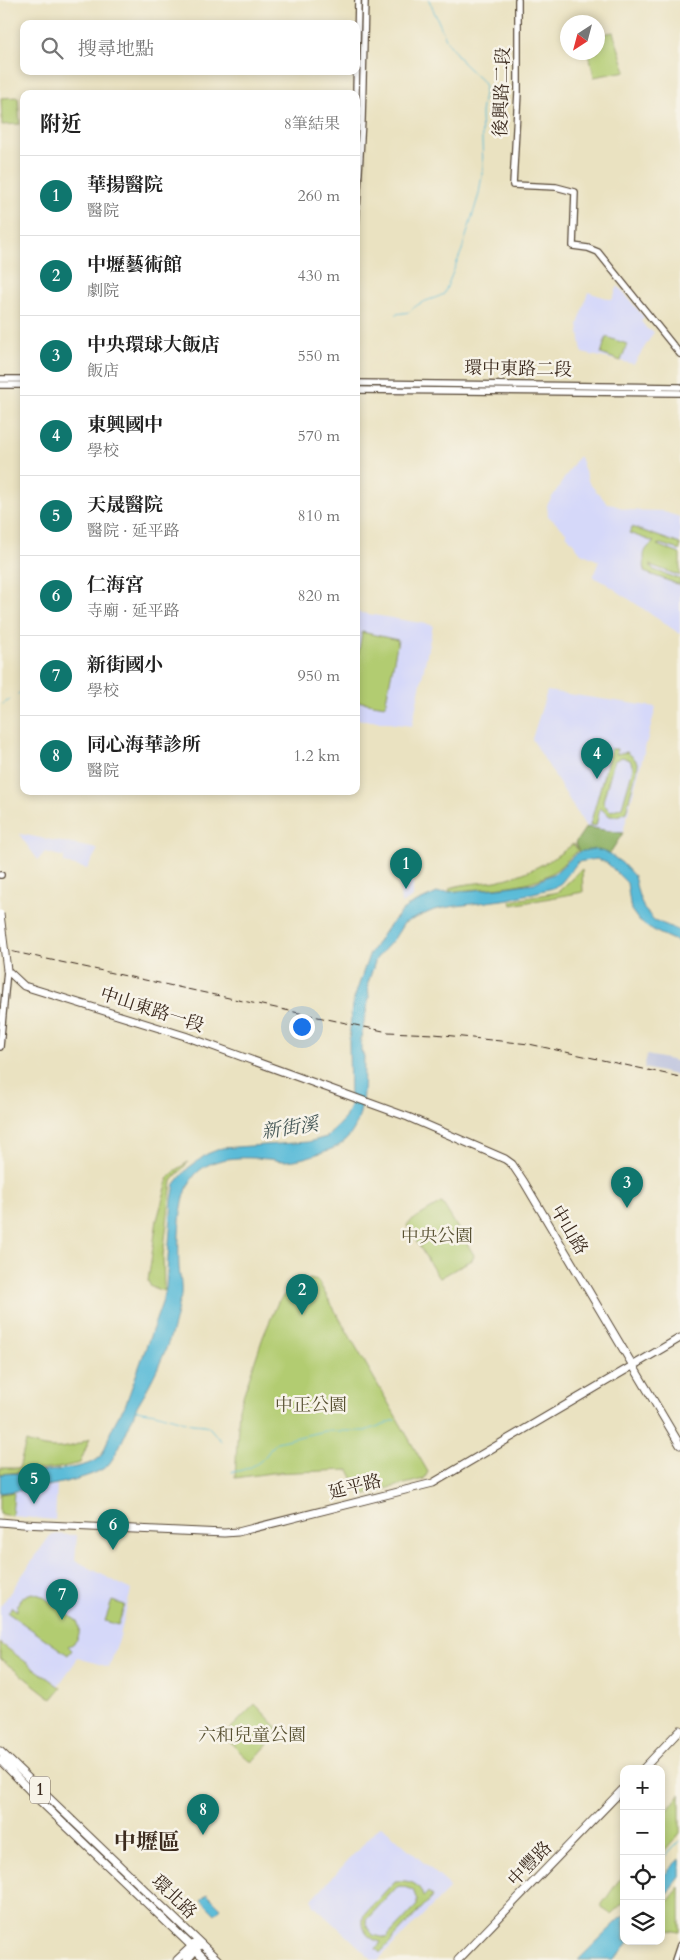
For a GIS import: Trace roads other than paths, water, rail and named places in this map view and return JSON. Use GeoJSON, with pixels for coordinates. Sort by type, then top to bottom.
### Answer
{"type":"FeatureCollection","features":[{"type":"Feature","properties":{"kind":"main road"},"geometry":{"type":"LineString","coordinates":[[0,914],[6,970]]}},
{"type":"Feature","properties":{"kind":"main road","name":"中山東路一段"},"geometry":{"type":"LineString","coordinates":[[6,970],[24,986],[185,1036],[369,1103]]}},
{"type":"Feature","properties":{"kind":"main road","name":"中山路"},"geometry":{"type":"LineString","coordinates":[[369,1103],[458,1138],[512,1164],[680,1445]]}},
{"type":"Feature","properties":{"kind":"main road","name":"延平路"},"geometry":{"type":"LineString","coordinates":[[0,1522],[224,1534],[255,1528],[433,1483],[680,1338]]}},
{"type":"Feature","properties":{"kind":"main road"},"geometry":{"type":"LineString","coordinates":[[647,1765],[680,1730]]}},
{"type":"Feature","properties":{"kind":"main road","name":"環北路"},"geometry":{"type":"LineString","coordinates":[[0,1751],[218,1960]]}},
{"type":"Feature","properties":{"kind":"main road","name":"環北路"},"geometry":{"type":"LineString","coordinates":[[0,1760],[206,1960]]}},
{"type":"Feature","properties":{"kind":"main road","name":"中豐路"},"geometry":{"type":"LineString","coordinates":[[458,1960],[620,1792]]}},
{"type":"Feature","properties":{"kind":"main road"},"geometry":{"type":"LineString","coordinates":[[187,1960],[199,1942]]}},
{"type":"Feature","properties":{"kind":"main road"},"geometry":{"type":"LineString","coordinates":[[177,1960],[194,1948]]}},
{"type":"Feature","properties":{"kind":"street"},"geometry":{"type":"LineString","coordinates":[[358,0],[358,20]]}},
{"type":"Feature","properties":{"kind":"street"},"geometry":{"type":"LineString","coordinates":[[360,154],[365,0]]}},
{"type":"Feature","properties":{"kind":"street","name":"後興路二段"},"geometry":{"type":"LineString","coordinates":[[518,0],[518,92],[514,185],[556,187],[575,192],[573,246],[588,248],[598,252],[680,354]]}},
{"type":"Feature","properties":{"kind":"street"},"geometry":{"type":"LineString","coordinates":[[356,75],[356,90]]}},
{"type":"Feature","properties":{"kind":"street"},"geometry":{"type":"LineString","coordinates":[[0,378],[20,379]]}},
{"type":"Feature","properties":{"kind":"street","name":"環中東路二段"},"geometry":{"type":"LineString","coordinates":[[360,383],[680,387]]}},
{"type":"Feature","properties":{"kind":"street"},"geometry":{"type":"LineString","coordinates":[[0,385],[20,385]]}},
{"type":"Feature","properties":{"kind":"street","name":"環中東路二段"},"geometry":{"type":"LineString","coordinates":[[360,390],[680,393]]}},
{"type":"Feature","properties":{"kind":"street"},"geometry":{"type":"LineString","coordinates":[[0,1047],[6,970]]}},
{"type":"Feature","properties":{"kind":"street"},"geometry":{"type":"LineString","coordinates":[[675,1960],[679,1946]]}},
{"type":"Feature","properties":{"kind":"water","name":"新街溪"},"geometry":{"type":"Polygon","coordinates":[[[594,849],[608,853],[622,863],[634,876],[644,909],[654,920],[680,931],[680,943],[650,929],[639,921],[631,910],[627,883],[607,863],[597,859],[578,862],[561,883],[553,888],[509,899],[434,910],[404,923],[394,939],[376,959],[368,983],[369,998],[361,1037],[361,1051],[364,1056],[362,1105],[354,1129],[338,1146],[311,1156],[283,1161],[259,1158],[228,1159],[209,1164],[194,1176],[185,1195],[180,1220],[179,1268],[181,1295],[172,1331],[157,1370],[137,1406],[111,1461],[100,1471],[88,1476],[40,1487],[0,1493],[0,1474],[68,1469],[92,1462],[103,1453],[113,1426],[125,1406],[163,1300],[166,1288],[172,1200],[175,1184],[187,1169],[207,1154],[222,1148],[308,1142],[327,1137],[345,1118],[350,1106],[349,1040],[352,1005],[369,955],[387,928],[406,907],[437,893],[534,883],[555,873],[578,852],[594,849]]]}},
{"type":"Feature","properties":{"kind":"water"},"geometry":{"type":"Polygon","coordinates":[[[680,1859],[680,1877],[665,1897],[665,1874],[680,1859]]]}},
{"type":"Feature","properties":{"kind":"water"},"geometry":{"type":"Polygon","coordinates":[[[207,1894],[221,1908],[215,1914],[201,1900],[207,1894]]]}},
{"type":"Feature","properties":{"kind":"water"},"geometry":{"type":"Polygon","coordinates":[[[620,1919],[620,1945],[627,1945],[614,1960],[578,1960],[620,1919]]]}},
{"type":"Feature","properties":{"kind":"waterway"},"geometry":{"type":"LineString","coordinates":[[396,314],[410,312],[421,303],[444,294],[462,250],[479,194],[483,167],[481,113],[485,86],[463,63],[447,41],[429,0]]}},
{"type":"Feature","properties":{"kind":"waterway"},"geometry":{"type":"LineString","coordinates":[[3,704],[11,699]]}},
{"type":"Feature","properties":{"kind":"waterway"},"geometry":{"type":"LineString","coordinates":[[136,1410],[155,1413],[192,1424],[205,1425],[221,1441]]}},
{"type":"Feature","properties":{"kind":"waterway"},"geometry":{"type":"LineString","coordinates":[[232,1472],[247,1469],[256,1464],[277,1442],[324,1431],[365,1431],[395,1420]]}},
{"type":"Feature","properties":{"kind":"waterway"},"geometry":{"type":"LineString","coordinates":[[665,1857],[680,1841]]}},
{"type":"Feature","properties":{"kind":"railway"},"geometry":{"type":"LineString","coordinates":[[0,949],[388,1032],[434,1034],[529,1044],[680,1077]]}},
{"type":"Feature","properties":{"kind":"place","name":"東興國中"},"geometry":{"type":"Point","coordinates":[597,779]}},
{"type":"Feature","properties":{"kind":"place","name":"華揚醫院"},"geometry":{"type":"Point","coordinates":[406,889]}},
{"type":"Feature","properties":{"kind":"place","name":"中央環球大飯店"},"geometry":{"type":"Point","coordinates":[627,1208]}},
{"type":"Feature","properties":{"kind":"place","name":"中壢藝術館"},"geometry":{"type":"Point","coordinates":[302,1315]}},
{"type":"Feature","properties":{"kind":"place","name":"天晟醫院"},"geometry":{"type":"Point","coordinates":[34,1504]}},
{"type":"Feature","properties":{"kind":"place","name":"仁海宮"},"geometry":{"type":"Point","coordinates":[113,1550]}},
{"type":"Feature","properties":{"kind":"place","name":"新街國小"},"geometry":{"type":"Point","coordinates":[62,1620]}},
{"type":"Feature","properties":{"kind":"place","name":"同心海華診所"},"geometry":{"type":"Point","coordinates":[203,1835]}},
{"type":"Feature","properties":{"kind":"district","name":"中壢區"},"geometry":{"type":"Point","coordinates":[147,1842]}},
{"type":"Feature","properties":{"kind":"park label","name":"中央公園"},"geometry":{"type":"Point","coordinates":[437,1236]}},
{"type":"Feature","properties":{"kind":"park label","name":"中正公園"},"geometry":{"type":"Point","coordinates":[311,1405]}},
{"type":"Feature","properties":{"kind":"park label","name":"六和兒童公園"},"geometry":{"type":"Point","coordinates":[252,1735]}}]}
